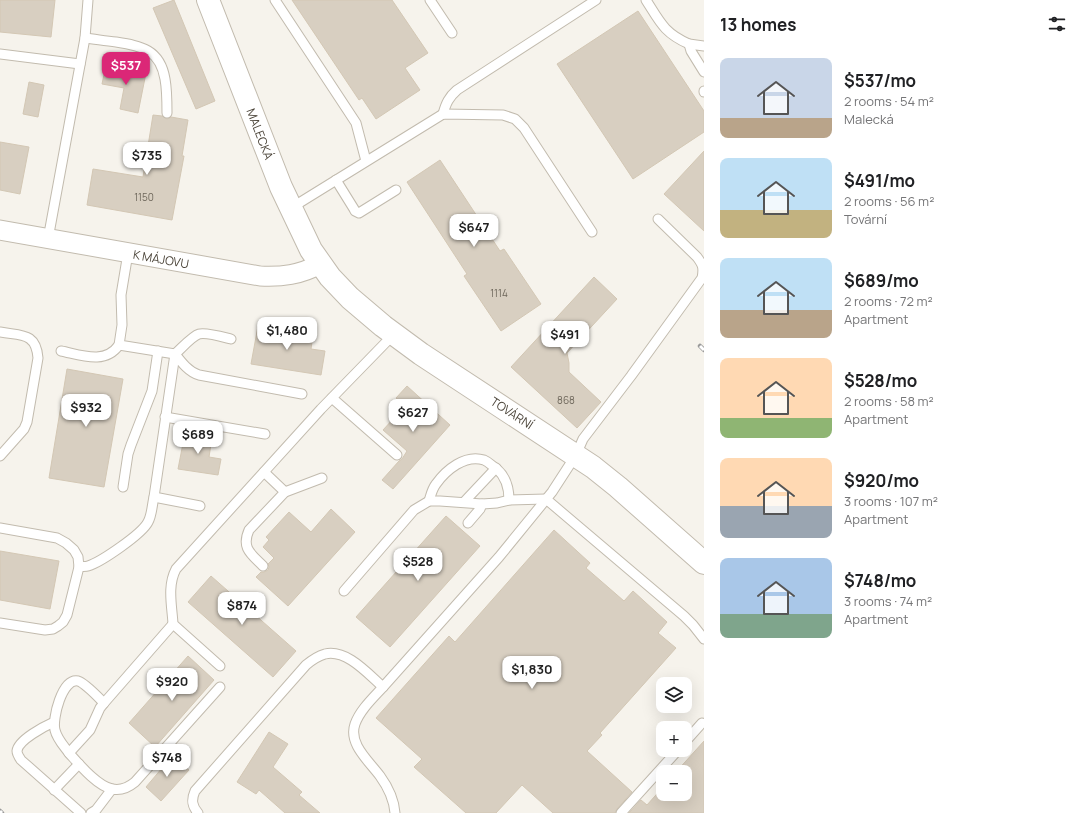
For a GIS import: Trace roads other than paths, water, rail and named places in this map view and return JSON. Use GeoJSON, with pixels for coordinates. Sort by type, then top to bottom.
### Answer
{"type":"FeatureCollection","features":[{"type":"Feature","properties":{"kind":"street","name":"MALECKÁ"},"geometry":{"type":"LineString","coordinates":[[208,0],[281,186],[311,250],[320,264]]}},
{"type":"Feature","properties":{"kind":"street","name":"K MÁJOVU"},"geometry":{"type":"LineString","coordinates":[[0,230],[260,276],[293,275],[306,271],[320,264]]}},
{"type":"Feature","properties":{"kind":"street","name":"TOVÁRNÍ"},"geometry":{"type":"LineString","coordinates":[[320,264],[340,288],[394,334],[421,354],[593,467],[618,487],[704,563]]}},
{"type":"Feature","properties":{"kind":"lane"},"geometry":{"type":"LineString","coordinates":[[48,239],[85,38],[88,0]]}},
{"type":"Feature","properties":{"kind":"lane"},"geometry":{"type":"LineString","coordinates":[[275,0],[356,123],[366,161]]}},
{"type":"Feature","properties":{"kind":"lane"},"geometry":{"type":"LineString","coordinates":[[430,0],[452,32]]}},
{"type":"Feature","properties":{"kind":"lane"},"geometry":{"type":"LineString","coordinates":[[443,114],[448,99],[457,90],[596,0]]}},
{"type":"Feature","properties":{"kind":"lane"},"geometry":{"type":"LineString","coordinates":[[646,0],[659,21],[671,35],[689,44],[704,46]]}},
{"type":"Feature","properties":{"kind":"lane"},"geometry":{"type":"LineString","coordinates":[[85,38],[135,45],[146,49],[155,55],[163,68],[167,112]]}},
{"type":"Feature","properties":{"kind":"lane"},"geometry":{"type":"LineString","coordinates":[[689,44],[691,51],[704,72]]}},
{"type":"Feature","properties":{"kind":"lane"},"geometry":{"type":"LineString","coordinates":[[0,54],[80,64]]}},
{"type":"Feature","properties":{"kind":"lane"},"geometry":{"type":"LineString","coordinates":[[291,208],[443,114],[503,115],[515,119],[524,128],[592,232]]}},
{"type":"Feature","properties":{"kind":"lane"},"geometry":{"type":"LineString","coordinates":[[336,180],[355,212],[359,213],[396,190]]}},
{"type":"Feature","properties":{"kind":"lane"},"geometry":{"type":"LineString","coordinates":[[395,813],[389,791],[381,778],[358,749],[354,737],[354,725],[360,714],[382,687],[499,557],[552,492],[576,455],[583,439],[702,278],[704,271],[702,264],[697,257],[658,219]]}},
{"type":"Feature","properties":{"kind":"lane"},"geometry":{"type":"LineString","coordinates":[[61,351],[102,357],[115,351],[119,345],[122,325],[121,295],[128,253]]}},
{"type":"Feature","properties":{"kind":"lane"},"geometry":{"type":"LineString","coordinates":[[0,332],[24,336],[33,341],[38,350],[28,422],[24,429],[0,456]]}},
{"type":"Feature","properties":{"kind":"lane"},"geometry":{"type":"LineString","coordinates":[[79,566],[88,566],[101,560],[133,539],[143,530],[148,522],[154,497],[175,354],[195,336],[200,334],[231,338]]}},
{"type":"Feature","properties":{"kind":"lane"},"geometry":{"type":"LineString","coordinates":[[69,753],[90,730],[100,708],[104,703],[173,624],[171,585],[172,577],[176,569],[332,398],[394,334]]}},
{"type":"Feature","properties":{"kind":"lane"},"geometry":{"type":"LineString","coordinates":[[119,345],[175,354],[189,370],[199,375],[302,394]]}},
{"type":"Feature","properties":{"kind":"lane"},"geometry":{"type":"LineString","coordinates":[[123,487],[128,454],[152,391],[158,352]]}},
{"type":"Feature","properties":{"kind":"lane"},"geometry":{"type":"LineString","coordinates":[[332,398],[397,455]]}},
{"type":"Feature","properties":{"kind":"lane"},"geometry":{"type":"LineString","coordinates":[[165,417],[265,434]]}},
{"type":"Feature","properties":{"kind":"lane"},"geometry":{"type":"LineString","coordinates":[[429,501],[432,491],[436,485],[454,467],[466,460],[478,459],[484,460],[501,472],[508,488],[509,500]]}},
{"type":"Feature","properties":{"kind":"lane"},"geometry":{"type":"LineString","coordinates":[[464,502],[496,468]]}},
{"type":"Feature","properties":{"kind":"lane"},"geometry":{"type":"LineString","coordinates":[[264,472],[285,492]]}},
{"type":"Feature","properties":{"kind":"lane"},"geometry":{"type":"LineString","coordinates":[[263,566],[249,552],[246,546],[246,536],[249,530],[285,492],[322,478]]}},
{"type":"Feature","properties":{"kind":"lane"},"geometry":{"type":"LineString","coordinates":[[154,497],[200,506]]}},
{"type":"Feature","properties":{"kind":"lane"},"geometry":{"type":"LineString","coordinates":[[344,591],[414,510],[429,501],[482,504],[497,503],[509,500],[546,499],[684,616],[704,639]]}},
{"type":"Feature","properties":{"kind":"lane"},"geometry":{"type":"LineString","coordinates":[[468,522],[480,509],[482,504]]}},
{"type":"Feature","properties":{"kind":"lane"},"geometry":{"type":"LineString","coordinates":[[0,528],[57,538],[74,550],[78,557],[79,566],[68,615],[58,626],[53,629],[45,630],[0,623]]}},
{"type":"Feature","properties":{"kind":"lane"},"geometry":{"type":"LineString","coordinates":[[173,624],[220,666]]}},
{"type":"Feature","properties":{"kind":"lane"},"geometry":{"type":"LineString","coordinates":[[198,813],[193,807],[192,796],[306,665],[315,658],[334,653],[344,656],[361,667],[382,687]]}},
{"type":"Feature","properties":{"kind":"lane"},"geometry":{"type":"LineString","coordinates":[[104,703],[83,684],[74,681],[68,685],[59,701],[55,713],[55,730],[57,736],[69,753],[90,776],[112,789],[124,788],[129,787],[135,782],[220,687]]}},
{"type":"Feature","properties":{"kind":"lane"},"geometry":{"type":"LineString","coordinates":[[54,722],[40,728],[29,736],[19,746],[17,750],[18,755],[21,760],[81,813]]}},
{"type":"Feature","properties":{"kind":"lane"},"geometry":{"type":"LineString","coordinates":[[692,734],[702,723]]}},
{"type":"Feature","properties":{"kind":"lane"},"geometry":{"type":"LineString","coordinates":[[621,813],[672,757]]}},
{"type":"Feature","properties":{"kind":"lane"},"geometry":{"type":"LineString","coordinates":[[54,790],[79,764]]}},
{"type":"Feature","properties":{"kind":"lane"},"geometry":{"type":"LineString","coordinates":[[91,813],[96,810],[112,789]]}},
{"type":"Feature","properties":{"kind":"railway"},"geometry":{"type":"LineString","coordinates":[[700,346],[704,350]]}}]}
